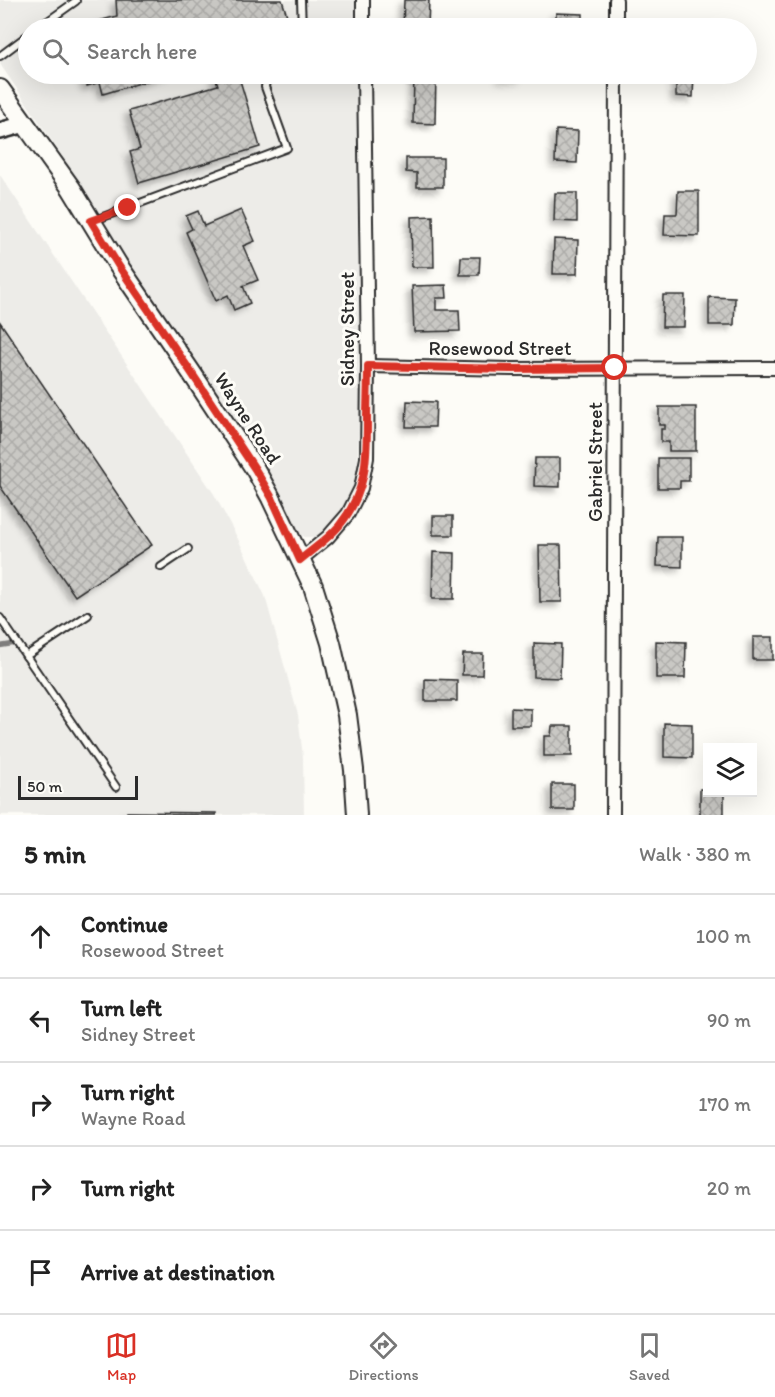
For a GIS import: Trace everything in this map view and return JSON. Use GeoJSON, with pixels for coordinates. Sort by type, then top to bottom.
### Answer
{"type":"FeatureCollection","features":[{"type":"Feature","properties":{"kind":"main road","name":"Wayne Road"},"geometry":{"type":"LineString","coordinates":[[0,89],[71,188],[118,265],[191,372],[272,498],[313,586],[331,643],[347,715],[357,815]]}},
{"type":"Feature","properties":{"kind":"street"},"geometry":{"type":"LineString","coordinates":[[363,0],[363,18]]}},
{"type":"Feature","properties":{"kind":"street"},"geometry":{"type":"LineString","coordinates":[[616,0],[616,18]]}},
{"type":"Feature","properties":{"kind":"street","name":"Sidney Street"},"geometry":{"type":"LineString","coordinates":[[300,560],[339,526],[361,488],[367,459],[364,84]]}},
{"type":"Feature","properties":{"kind":"street","name":"Gabriel Street"},"geometry":{"type":"LineString","coordinates":[[613,815],[616,84]]}},
{"type":"Feature","properties":{"kind":"street"},"geometry":{"type":"LineString","coordinates":[[0,131],[25,124]]}},
{"type":"Feature","properties":{"kind":"street","name":"Rosewood Street"},"geometry":{"type":"LineString","coordinates":[[368,366],[511,369],[775,368]]}},
{"type":"Feature","properties":{"kind":"lane"},"geometry":{"type":"LineString","coordinates":[[301,0],[302,18]]}},
{"type":"Feature","properties":{"kind":"lane"},"geometry":{"type":"LineString","coordinates":[[53,18],[76,2]]}},
{"type":"Feature","properties":{"kind":"lane"},"geometry":{"type":"LineString","coordinates":[[0,56],[18,42]]}},
{"type":"Feature","properties":{"kind":"lane"},"geometry":{"type":"LineString","coordinates":[[91,221],[287,148],[266,84]]}},
{"type":"Feature","properties":{"kind":"lane"},"geometry":{"type":"LineString","coordinates":[[161,567],[188,549]]}},
{"type":"Feature","properties":{"kind":"lane"},"geometry":{"type":"LineString","coordinates":[[26,656],[88,615]]}},
{"type":"Feature","properties":{"kind":"lane"},"geometry":{"type":"LineString","coordinates":[[0,618],[116,787]]}},
{"type":"Feature","properties":{"kind":"shaded area"},"geometry":{"type":"Polygon","coordinates":[[[0,0],[355,0],[355,18],[18,18],[18,84],[356,84],[360,411],[357,473],[353,492],[333,525],[322,534],[305,537],[298,533],[256,458],[119,250],[63,157],[0,64],[0,0]]]}},
{"type":"Feature","properties":{"kind":"shaded area"},"geometry":{"type":"Polygon","coordinates":[[[0,175],[214,494],[238,539],[265,596],[298,715],[303,757],[304,815],[0,815],[0,175]]]}},
{"type":"Feature","properties":{"kind":"building"},"geometry":{"type":"Polygon","coordinates":[[[116,0],[282,0],[288,18],[110,18],[117,16],[116,0]]]}},
{"type":"Feature","properties":{"kind":"building"},"geometry":{"type":"Polygon","coordinates":[[[404,0],[429,0],[428,18],[403,18],[404,0]]]}},
{"type":"Feature","properties":{"kind":"building"},"geometry":{"type":"Polygon","coordinates":[[[556,13],[583,14],[583,18],[556,18],[556,13]]]}},
{"type":"Feature","properties":{"kind":"building"},"geometry":{"type":"Polygon","coordinates":[[[100,84],[136,84],[103,94],[100,84]]]}},
{"type":"Feature","properties":{"kind":"building"},"geometry":{"type":"Polygon","coordinates":[[[241,84],[260,147],[139,183],[130,152],[140,149],[129,111],[218,85],[241,84]]]}},
{"type":"Feature","properties":{"kind":"building"},"geometry":{"type":"Polygon","coordinates":[[[414,84],[436,84],[435,124],[413,123],[414,84]]]}},
{"type":"Feature","properties":{"kind":"building"},"geometry":{"type":"Polygon","coordinates":[[[676,84],[694,84],[693,97],[676,96],[676,84]]]}},
{"type":"Feature","properties":{"kind":"building"},"geometry":{"type":"Polygon","coordinates":[[[556,130],[578,131],[577,163],[555,162],[556,130]]]}},
{"type":"Feature","properties":{"kind":"building"},"geometry":{"type":"Polygon","coordinates":[[[406,158],[443,158],[443,187],[417,187],[417,173],[406,172],[406,158]]]}},
{"type":"Feature","properties":{"kind":"building"},"geometry":{"type":"Polygon","coordinates":[[[678,191],[699,191],[699,236],[664,235],[665,214],[677,214],[678,191]]]}},
{"type":"Feature","properties":{"kind":"building"},"geometry":{"type":"Polygon","coordinates":[[[555,193],[577,193],[577,222],[554,221],[555,193]]]}},
{"type":"Feature","properties":{"kind":"building"},"geometry":{"type":"Polygon","coordinates":[[[241,210],[255,241],[243,246],[258,280],[243,286],[250,303],[234,310],[228,295],[216,301],[186,232],[192,229],[186,216],[198,211],[204,226],[241,210]]]}},
{"type":"Feature","properties":{"kind":"building"},"geometry":{"type":"Polygon","coordinates":[[[433,216],[434,267],[412,267],[411,217],[433,216]]]}},
{"type":"Feature","properties":{"kind":"building"},"geometry":{"type":"Polygon","coordinates":[[[554,239],[578,240],[577,274],[553,274],[554,239]]]}},
{"type":"Feature","properties":{"kind":"building"},"geometry":{"type":"Polygon","coordinates":[[[461,257],[480,257],[479,275],[460,275],[461,257]]]}},
{"type":"Feature","properties":{"kind":"building"},"geometry":{"type":"Polygon","coordinates":[[[446,285],[447,298],[436,298],[436,310],[459,310],[460,331],[414,332],[412,286],[446,285]]]}},
{"type":"Feature","properties":{"kind":"building"},"geometry":{"type":"Polygon","coordinates":[[[663,295],[685,295],[684,327],[662,327],[663,295]]]}},
{"type":"Feature","properties":{"kind":"building"},"geometry":{"type":"Polygon","coordinates":[[[709,297],[735,298],[734,325],[709,325],[709,297]]]}},
{"type":"Feature","properties":{"kind":"building"},"geometry":{"type":"Polygon","coordinates":[[[0,322],[152,545],[75,596],[0,486],[0,322]]]}},
{"type":"Feature","properties":{"kind":"building"},"geometry":{"type":"Polygon","coordinates":[[[407,401],[436,402],[435,427],[406,427],[407,401]]]}},
{"type":"Feature","properties":{"kind":"building"},"geometry":{"type":"Polygon","coordinates":[[[659,407],[696,407],[696,451],[669,451],[669,442],[661,442],[661,429],[665,429],[665,425],[659,425],[659,407]]]}},
{"type":"Feature","properties":{"kind":"building"},"geometry":{"type":"Polygon","coordinates":[[[535,458],[560,458],[560,487],[534,486],[535,458]]]}},
{"type":"Feature","properties":{"kind":"building"},"geometry":{"type":"Polygon","coordinates":[[[658,458],[689,458],[689,481],[680,481],[680,488],[658,488],[658,458]]]}},
{"type":"Feature","properties":{"kind":"building"},"geometry":{"type":"Polygon","coordinates":[[[433,516],[453,516],[453,535],[433,535],[433,516]]]}},
{"type":"Feature","properties":{"kind":"building"},"geometry":{"type":"Polygon","coordinates":[[[658,537],[682,537],[682,567],[657,566],[658,537]]]}},
{"type":"Feature","properties":{"kind":"building"},"geometry":{"type":"Polygon","coordinates":[[[539,545],[561,545],[562,602],[540,602],[539,545]]]}},
{"type":"Feature","properties":{"kind":"building"},"geometry":{"type":"Polygon","coordinates":[[[433,552],[455,553],[454,599],[432,599],[433,552]]]}},
{"type":"Feature","properties":{"kind":"building"},"geometry":{"type":"Polygon","coordinates":[[[753,637],[773,637],[773,660],[753,660],[753,637]]]}},
{"type":"Feature","properties":{"kind":"building"},"geometry":{"type":"Polygon","coordinates":[[[656,641],[686,642],[685,678],[656,678],[656,641]]]}},
{"type":"Feature","properties":{"kind":"building"},"geometry":{"type":"Polygon","coordinates":[[[534,643],[561,644],[560,678],[534,677],[534,643]]]}},
{"type":"Feature","properties":{"kind":"building"},"geometry":{"type":"Polygon","coordinates":[[[463,654],[483,654],[482,675],[462,675],[463,654]]]}},
{"type":"Feature","properties":{"kind":"building"},"geometry":{"type":"Polygon","coordinates":[[[425,679],[457,680],[457,701],[425,701],[425,679]]]}},
{"type":"Feature","properties":{"kind":"building"},"geometry":{"type":"Polygon","coordinates":[[[511,708],[531,709],[531,726],[511,726],[511,708]]]}},
{"type":"Feature","properties":{"kind":"building"},"geometry":{"type":"Polygon","coordinates":[[[664,723],[692,724],[692,758],[664,757],[664,723]]]}},
{"type":"Feature","properties":{"kind":"building"},"geometry":{"type":"Polygon","coordinates":[[[552,726],[572,726],[572,756],[544,756],[544,736],[551,736],[552,726]]]}},
{"type":"Feature","properties":{"kind":"building"},"geometry":{"type":"Polygon","coordinates":[[[552,784],[574,784],[574,810],[552,810],[552,784]]]}},
{"type":"Feature","properties":{"kind":"building"},"geometry":{"type":"Polygon","coordinates":[[[700,789],[703,789],[703,797],[724,797],[724,815],[700,815],[700,789]]]}},
{"type":"Feature","properties":{"kind":"building"},"geometry":{"type":"Polygon","coordinates":[[[127,812],[216,813],[216,815],[127,815],[127,812]]]}},
{"type":"Feature","properties":{"kind":"waterway"},"geometry":{"type":"LineString","coordinates":[[0,646],[19,643]]}},
{"type":"Feature","properties":{"kind":"route"},"geometry":{"type":"LineString","coordinates":[[128,208],[91,221],[255,469],[272,498],[300,560],[339,526],[361,488],[367,459],[368,366],[511,369],[615,368]]}}]}
